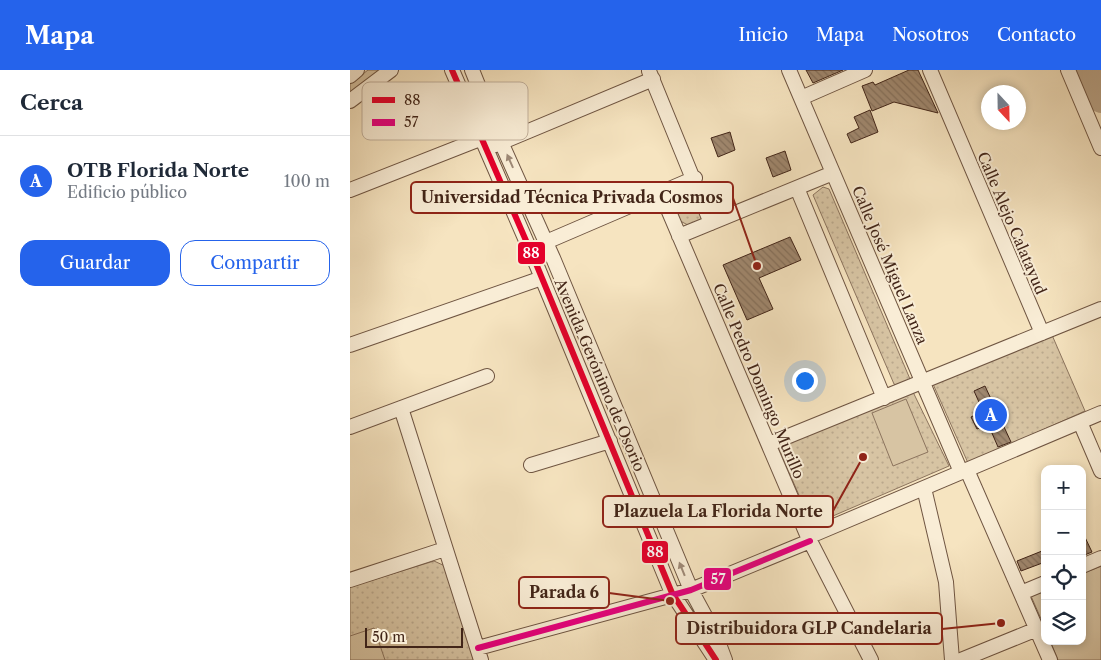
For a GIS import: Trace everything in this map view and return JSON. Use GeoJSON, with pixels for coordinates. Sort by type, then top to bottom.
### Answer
{"type":"FeatureCollection","features":[{"type":"Feature","properties":{"kind":"street"},"geometry":{"type":"LineString","coordinates":[[350,76],[358,70]]}},
{"type":"Feature","properties":{"kind":"street"},"geometry":{"type":"LineString","coordinates":[[375,82],[391,70]]}},
{"type":"Feature","properties":{"kind":"street","name":"Avenida Gerónimo de Osorio"},"geometry":{"type":"LineString","coordinates":[[452,70],[457,82]]}},
{"type":"Feature","properties":{"kind":"street","name":"Avenida Gerónimo de Osorio"},"geometry":{"type":"LineString","coordinates":[[472,70],[477,82]]}},
{"type":"Feature","properties":{"kind":"street","name":"Calle José Miguel Lanza"},"geometry":{"type":"LineString","coordinates":[[789,70],[922,382],[1021,593],[1050,660]]}},
{"type":"Feature","properties":{"kind":"street"},"geometry":{"type":"LineString","coordinates":[[801,98],[864,70]]}},
{"type":"Feature","properties":{"kind":"street","name":"Calle Alejo Calatayud"},"geometry":{"type":"LineString","coordinates":[[930,70],[1042,333]]}},
{"type":"Feature","properties":{"kind":"street"},"geometry":{"type":"LineString","coordinates":[[1068,70],[1101,148]]}},
{"type":"Feature","properties":{"kind":"street"},"geometry":{"type":"LineString","coordinates":[[528,125],[651,74],[695,178],[711,223]]}},
{"type":"Feature","properties":{"kind":"street"},"geometry":{"type":"LineString","coordinates":[[350,101],[362,92]]}},
{"type":"Feature","properties":{"kind":"street","name":"Avenida Gerónimo de Osorio"},"geometry":{"type":"LineString","coordinates":[[483,140],[672,593],[716,660]]}},
{"type":"Feature","properties":{"kind":"street"},"geometry":{"type":"LineString","coordinates":[[350,190],[492,140]]}},
{"type":"Feature","properties":{"kind":"street","name":"Avenida Gerónimo de Osorio"},"geometry":{"type":"LineString","coordinates":[[500,140],[553,258],[691,590],[716,636],[725,660]]}},
{"type":"Feature","properties":{"kind":"street"},"geometry":{"type":"LineString","coordinates":[[679,236],[833,173]]}},
{"type":"Feature","properties":{"kind":"street"},"geometry":{"type":"LineString","coordinates":[[546,242],[695,178]]}},
{"type":"Feature","properties":{"kind":"street"},"geometry":{"type":"LineString","coordinates":[[796,188],[884,398]]}},
{"type":"Feature","properties":{"kind":"street","name":"Calle Pedro Domingo Murillo"},"geometry":{"type":"LineString","coordinates":[[661,193],[770,444],[809,539],[871,660]]}},
{"type":"Feature","properties":{"kind":"street"},"geometry":{"type":"LineString","coordinates":[[350,345],[539,272],[553,258]]}},
{"type":"Feature","properties":{"kind":"street"},"geometry":{"type":"LineString","coordinates":[[770,444],[1101,309]]}},
{"type":"Feature","properties":{"kind":"street"},"geometry":{"type":"LineString","coordinates":[[350,427],[486,376]]}},
{"type":"Feature","properties":{"kind":"street"},"geometry":{"type":"LineString","coordinates":[[401,408],[480,654],[672,593],[691,590],[1101,413]]}},
{"type":"Feature","properties":{"kind":"street"},"geometry":{"type":"LineString","coordinates":[[1080,422],[1101,471]]}},
{"type":"Feature","properties":{"kind":"street"},"geometry":{"type":"LineString","coordinates":[[531,465],[610,441]]}},
{"type":"Feature","properties":{"kind":"street"},"geometry":{"type":"LineString","coordinates":[[924,488],[946,582],[952,660]]}},
{"type":"Feature","properties":{"kind":"street"},"geometry":{"type":"LineString","coordinates":[[350,580],[445,549]]}},
{"type":"Feature","properties":{"kind":"street"},"geometry":{"type":"LineString","coordinates":[[1086,564],[1101,558]]}},
{"type":"Feature","properties":{"kind":"street"},"geometry":{"type":"LineString","coordinates":[[1021,593],[1041,585]]}},
{"type":"Feature","properties":{"kind":"street"},"geometry":{"type":"LineString","coordinates":[[961,660],[1037,630]]}},
{"type":"Feature","properties":{"kind":"green space"},"geometry":{"type":"Polygon","coordinates":[[[368,70],[381,70],[366,82],[362,82],[362,85],[350,94],[350,84],[368,70]]]}},
{"type":"Feature","properties":{"kind":"green space"},"geometry":{"type":"Polygon","coordinates":[[[823,187],[829,189],[910,379],[907,384],[900,387],[894,384],[813,195],[823,187]]]}},
{"type":"Feature","properties":{"kind":"green space"},"geometry":{"type":"Polygon","coordinates":[[[682,188],[695,193],[703,214],[701,220],[688,225],[678,220],[673,206],[675,193],[682,188]]]}},
{"type":"Feature","properties":{"kind":"green space"},"geometry":{"type":"Polygon","coordinates":[[[1052,335],[1085,411],[968,463],[933,384],[1052,335]]]}},
{"type":"Feature","properties":{"kind":"green space"},"geometry":{"type":"Polygon","coordinates":[[[913,392],[949,466],[812,525],[778,447],[913,392]]]}},
{"type":"Feature","properties":{"kind":"green space"},"geometry":{"type":"Polygon","coordinates":[[[906,399],[928,452],[893,466],[872,413],[906,399]]]}},
{"type":"Feature","properties":{"kind":"green space"},"geometry":{"type":"Polygon","coordinates":[[[434,561],[445,566],[474,660],[350,660],[350,587],[434,561]]]}},
{"type":"Feature","properties":{"kind":"green space"},"geometry":{"type":"Polygon","coordinates":[[[1101,566],[1101,660],[1058,660],[1052,645],[1086,645],[1086,572],[1101,566]]]}},
{"type":"Feature","properties":{"kind":"green space"},"geometry":{"type":"Polygon","coordinates":[[[1041,592],[1041,619],[1031,596],[1041,592]]]}},
{"type":"Feature","properties":{"kind":"green space"},"geometry":{"type":"Polygon","coordinates":[[[374,628],[385,660],[350,660],[350,636],[374,628]]]}},
{"type":"Feature","properties":{"kind":"building"},"geometry":{"type":"Polygon","coordinates":[[[806,70],[843,70],[813,83],[806,70]]]}},
{"type":"Feature","properties":{"kind":"building"},"geometry":{"type":"Polygon","coordinates":[[[909,70],[918,70],[938,113],[894,102],[872,111],[862,86],[873,82],[875,85],[909,70]]]}},
{"type":"Feature","properties":{"kind":"building"},"geometry":{"type":"Polygon","coordinates":[[[870,110],[878,132],[851,143],[847,134],[859,128],[854,117],[870,110]]]}},
{"type":"Feature","properties":{"kind":"building"},"geometry":{"type":"Polygon","coordinates":[[[730,132],[735,150],[718,157],[711,138],[730,132]]]}},
{"type":"Feature","properties":{"kind":"building"},"geometry":{"type":"Polygon","coordinates":[[[785,151],[791,170],[773,177],[766,158],[785,151]]]}},
{"type":"Feature","properties":{"kind":"building"},"geometry":{"type":"Polygon","coordinates":[[[790,237],[801,260],[759,278],[773,309],[747,320],[723,265],[790,237]]]}},
{"type":"Feature","properties":{"kind":"building"},"geometry":{"type":"Polygon","coordinates":[[[985,386],[1011,442],[998,447],[988,424],[977,429],[971,417],[983,411],[974,391],[985,386]]]}},
{"type":"Feature","properties":{"kind":"building"},"geometry":{"type":"Polygon","coordinates":[[[1086,539],[1092,552],[1086,554],[1086,539]]]}},
{"type":"Feature","properties":{"kind":"building"},"geometry":{"type":"Polygon","coordinates":[[[1041,551],[1041,564],[1021,571],[1017,561],[1041,551]]]}},
{"type":"Feature","properties":{"kind":"waterway"},"geometry":{"type":"LineString","coordinates":[[1088,70],[1101,101]]}},
{"type":"Feature","properties":{"kind":"transit line","name":"88"},"geometry":{"type":"LineString","coordinates":[[452,70],[457,82]]}},
{"type":"Feature","properties":{"kind":"transit line","name":"88"},"geometry":{"type":"LineString","coordinates":[[482,140],[537,266],[672,593],[716,660]]}},
{"type":"Feature","properties":{"kind":"transit line","name":"57"},"geometry":{"type":"LineString","coordinates":[[478,648],[691,590],[810,541]]}},
{"type":"Feature","properties":{"kind":"place","name":"Universidad Técnica Privada Cosmos"},"geometry":{"type":"Point","coordinates":[757,266]}},
{"type":"Feature","properties":{"kind":"place","name":"OTB Florida Norte"},"geometry":{"type":"Point","coordinates":[991,415]}},
{"type":"Feature","properties":{"kind":"place","name":"Plazuela La Florida Norte"},"geometry":{"type":"Point","coordinates":[863,457]}},
{"type":"Feature","properties":{"kind":"place","name":"Parada 6"},"geometry":{"type":"Point","coordinates":[670,601]}},
{"type":"Feature","properties":{"kind":"place","name":"Distribuidora GLP Candelaria"},"geometry":{"type":"Point","coordinates":[1001,623]}}]}
